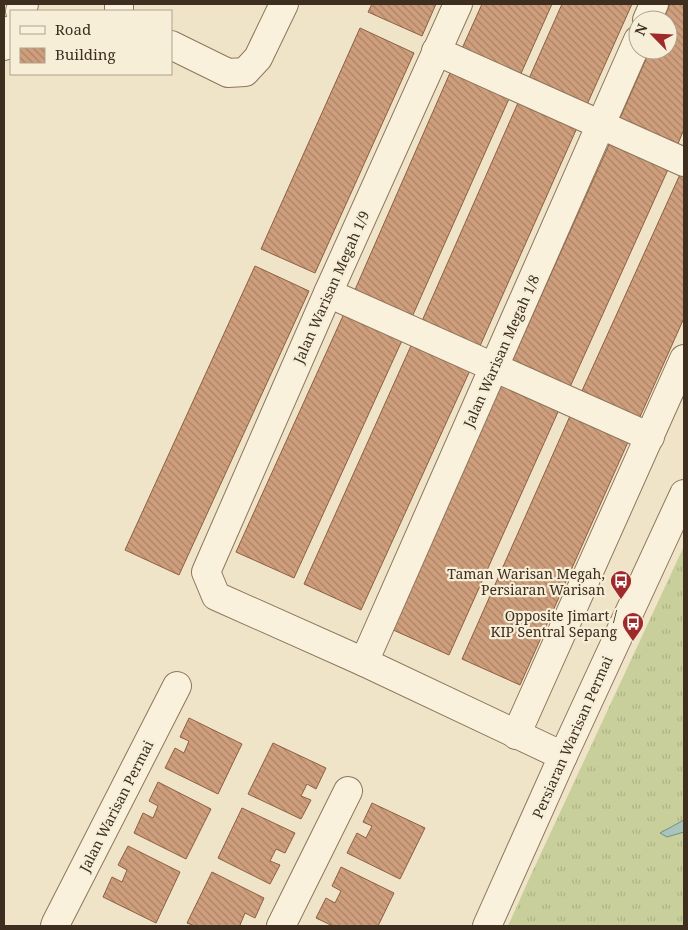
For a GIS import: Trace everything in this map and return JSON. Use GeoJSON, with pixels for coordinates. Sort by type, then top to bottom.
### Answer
{"type":"FeatureCollection","features":[{"type":"Feature","properties":{"kind":"street"},"geometry":{"type":"LineString","coordinates":[[172,45],[228,73],[245,72],[258,58],[284,4]]}},
{"type":"Feature","properties":{"kind":"street","name":"Jalan Warisan Megah 1/9"},"geometry":{"type":"LineString","coordinates":[[364,662],[216,596],[206,572],[328,293],[458,4]]}},
{"type":"Feature","properties":{"kind":"street"},"geometry":{"type":"LineString","coordinates":[[4,46],[10,31]]}},
{"type":"Feature","properties":{"kind":"street"},"geometry":{"type":"LineString","coordinates":[[436,51],[684,162]]}},
{"type":"Feature","properties":{"kind":"street","name":"Jalan Warisan Megah 1/8"},"geometry":{"type":"LineString","coordinates":[[364,662],[629,60]]}},
{"type":"Feature","properties":{"kind":"street"},"geometry":{"type":"LineString","coordinates":[[328,293],[650,436]]}},
{"type":"Feature","properties":{"kind":"street"},"geometry":{"type":"LineString","coordinates":[[516,735],[684,359]]}},
{"type":"Feature","properties":{"kind":"street","name":"Persiaran Warisan Permai"},"geometry":{"type":"LineString","coordinates":[[487,926],[684,494]]}},
{"type":"Feature","properties":{"kind":"street"},"geometry":{"type":"LineString","coordinates":[[364,662],[563,756]]}},
{"type":"Feature","properties":{"kind":"street","name":"Jalan Warisan Permai"},"geometry":{"type":"LineString","coordinates":[[55,926],[177,686]]}},
{"type":"Feature","properties":{"kind":"street"},"geometry":{"type":"LineString","coordinates":[[281,926],[348,791]]}},
{"type":"Feature","properties":{"kind":"green space"},"geometry":{"type":"Polygon","coordinates":[[[684,546],[684,926],[508,926],[529,879],[684,546]]]}},
{"type":"Feature","properties":{"kind":"water"},"geometry":{"type":"Polygon","coordinates":[[[684,820],[684,832],[667,837],[660,833],[684,820]]]}},
{"type":"Feature","properties":{"kind":"building"},"geometry":{"type":"Polygon","coordinates":[[[372,4],[436,4],[422,36],[368,12],[372,4]]]}},
{"type":"Feature","properties":{"kind":"building"},"geometry":{"type":"Polygon","coordinates":[[[482,4],[552,4],[519,78],[460,53],[482,4]]]}},
{"type":"Feature","properties":{"kind":"building"},"geometry":{"type":"Polygon","coordinates":[[[562,4],[632,4],[585,109],[527,83],[562,4]]]}},
{"type":"Feature","properties":{"kind":"building"},"geometry":{"type":"Polygon","coordinates":[[[670,4],[684,4],[684,129],[675,151],[617,125],[646,60],[678,60],[678,10],[667,10],[670,4]]]}},
{"type":"Feature","properties":{"kind":"building"},"geometry":{"type":"Polygon","coordinates":[[[360,28],[414,53],[315,273],[261,249],[360,28]]]}},
{"type":"Feature","properties":{"kind":"building"},"geometry":{"type":"Polygon","coordinates":[[[453,66],[512,92],[412,317],[354,292],[453,66]]]}},
{"type":"Feature","properties":{"kind":"building"},"geometry":{"type":"Polygon","coordinates":[[[521,96],[580,121],[480,346],[422,321],[521,96]]]}},
{"type":"Feature","properties":{"kind":"building"},"geometry":{"type":"Polygon","coordinates":[[[612,138],[670,165],[570,387],[512,361],[612,138]]]}},
{"type":"Feature","properties":{"kind":"building"},"geometry":{"type":"Polygon","coordinates":[[[682,170],[684,171],[684,318],[639,419],[581,393],[682,170]]]}},
{"type":"Feature","properties":{"kind":"building"},"geometry":{"type":"Polygon","coordinates":[[[255,266],[309,291],[179,575],[125,550],[255,266]]]}},
{"type":"Feature","properties":{"kind":"building"},"geometry":{"type":"Polygon","coordinates":[[[347,307],[405,334],[294,578],[236,552],[347,307]]]}},
{"type":"Feature","properties":{"kind":"building"},"geometry":{"type":"Polygon","coordinates":[[[414,339],[472,366],[361,610],[304,584],[414,339]]]}},
{"type":"Feature","properties":{"kind":"building"},"geometry":{"type":"Polygon","coordinates":[[[504,377],[562,403],[449,655],[391,629],[504,377]]]}},
{"type":"Feature","properties":{"kind":"building"},"geometry":{"type":"Polygon","coordinates":[[[574,407],[632,433],[520,685],[462,659],[574,407]]]}},
{"type":"Feature","properties":{"kind":"building"},"geometry":{"type":"Polygon","coordinates":[[[189,718],[242,744],[218,794],[165,768],[175,748],[184,753],[189,741],[180,737],[189,718]]]}},
{"type":"Feature","properties":{"kind":"building"},"geometry":{"type":"Polygon","coordinates":[[[273,743],[326,768],[316,789],[307,784],[301,796],[311,800],[301,819],[248,794],[273,743]]]}},
{"type":"Feature","properties":{"kind":"building"},"geometry":{"type":"Polygon","coordinates":[[[158,782],[211,809],[186,859],[134,833],[143,813],[153,818],[158,806],[149,801],[158,782]]]}},
{"type":"Feature","properties":{"kind":"building"},"geometry":{"type":"Polygon","coordinates":[[[372,803],[425,828],[400,879],[347,853],[357,833],[366,838],[372,826],[363,822],[372,803]]]}},
{"type":"Feature","properties":{"kind":"building"},"geometry":{"type":"Polygon","coordinates":[[[242,808],[295,833],[285,853],[276,849],[270,861],[280,865],[270,884],[218,858],[242,808]]]}},
{"type":"Feature","properties":{"kind":"building"},"geometry":{"type":"Polygon","coordinates":[[[128,846],[180,872],[156,923],[103,897],[112,877],[122,882],[127,870],[118,865],[128,846]]]}},
{"type":"Feature","properties":{"kind":"building"},"geometry":{"type":"Polygon","coordinates":[[[341,867],[394,893],[378,926],[333,926],[316,918],[326,898],[335,903],[341,891],[332,886],[341,867]]]}},
{"type":"Feature","properties":{"kind":"building"},"geometry":{"type":"Polygon","coordinates":[[[212,872],[264,898],[255,918],[245,913],[240,925],[243,926],[195,926],[187,923],[212,872]]]}},
{"type":"Feature","properties":{"kind":"place","name":"Taman Warisan Megah, Persiaran Warisan"},"geometry":{"type":"Point","coordinates":[621,600]}},
{"type":"Feature","properties":{"kind":"place","name":"Opposite Jimart / KIP Sentral Sepang"},"geometry":{"type":"Point","coordinates":[633,642]}}]}
